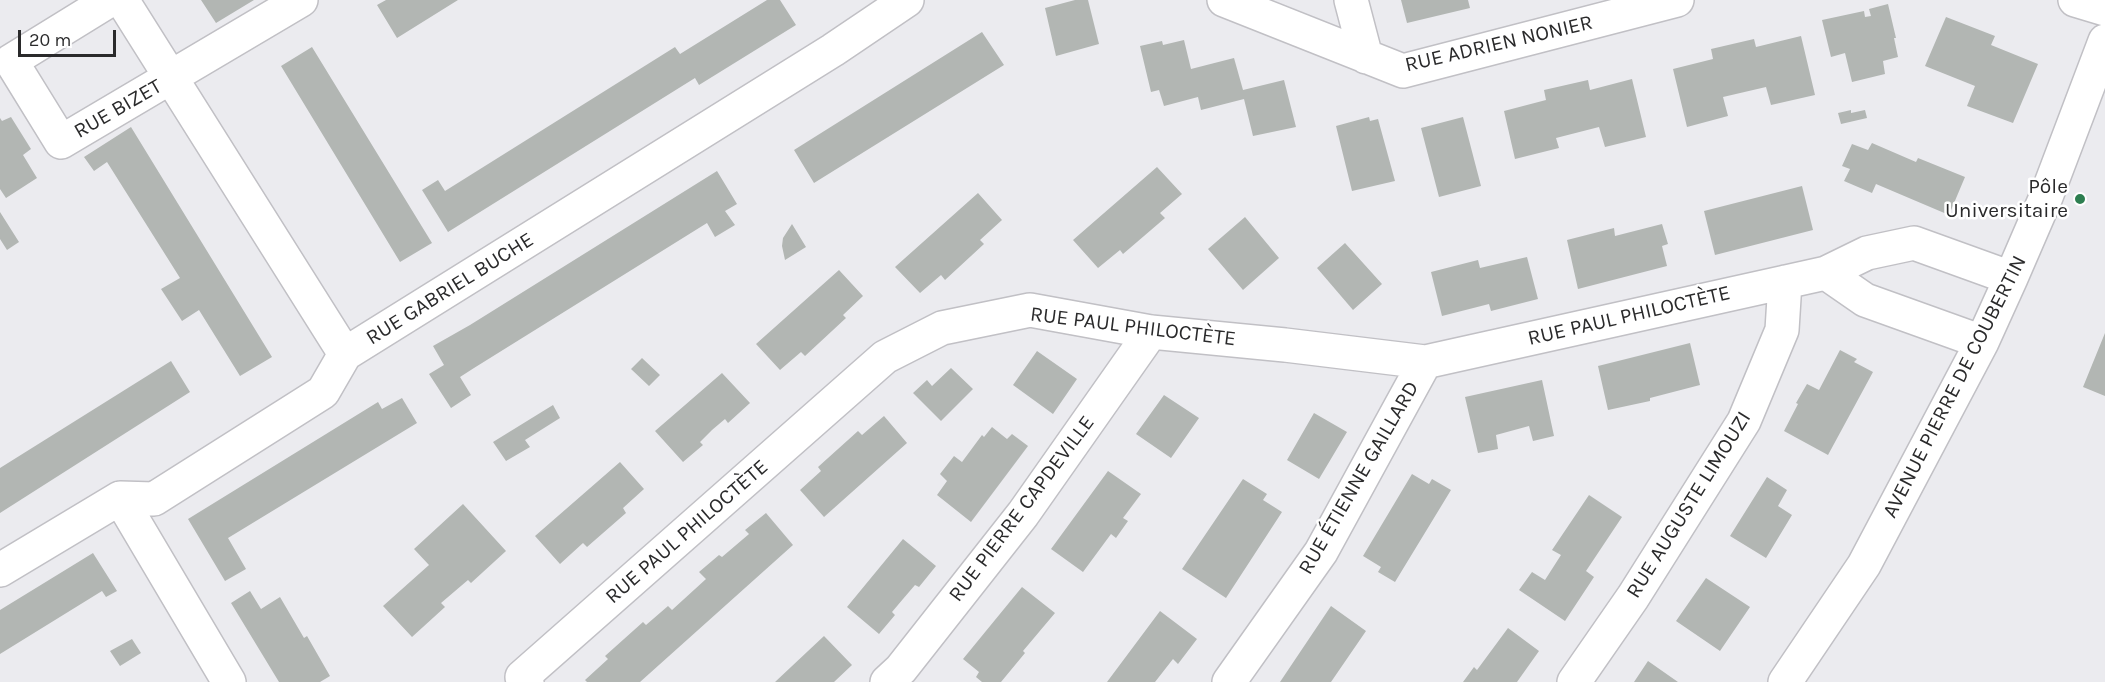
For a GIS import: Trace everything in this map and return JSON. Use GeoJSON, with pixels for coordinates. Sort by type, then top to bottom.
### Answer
{"type":"FeatureCollection","features":[{"type":"Feature","properties":{"kind":"street","name":"RUE BIZET"},"geometry":{"type":"LineString","coordinates":[[110,0],[11,61],[61,142],[172,78]]}},
{"type":"Feature","properties":{"kind":"street","name":"RUE BIZET"},"geometry":{"type":"LineString","coordinates":[[122,0],[345,354]]}},
{"type":"Feature","properties":{"kind":"street"},"geometry":{"type":"LineString","coordinates":[[172,78],[301,0]]}},
{"type":"Feature","properties":{"kind":"street","name":"RUE GABRIEL BUCHE"},"geometry":{"type":"LineString","coordinates":[[120,498],[154,499],[323,392],[345,354],[834,50],[907,0]]}},
{"type":"Feature","properties":{"kind":"street","name":"RUE ADRIEN NONIER"},"geometry":{"type":"LineString","coordinates":[[1224,0],[1403,71],[1677,0]]}},
{"type":"Feature","properties":{"kind":"street"},"geometry":{"type":"LineString","coordinates":[[1351,0],[1366,57]]}},
{"type":"Feature","properties":{"kind":"street"},"geometry":{"type":"LineString","coordinates":[[2075,0],[2105,9]]}},
{"type":"Feature","properties":{"kind":"street","name":"AVENUE PIERRE DE COUBERTIN"},"geometry":{"type":"LineString","coordinates":[[1785,682],[1864,565],[1982,342],[2046,197],[2105,41]]}},
{"type":"Feature","properties":{"kind":"street","name":"RUE PAUL PHILOCTÈTE"},"geometry":{"type":"LineString","coordinates":[[524,679],[885,357],[942,328],[1030,310],[1151,332],[1425,362],[1826,273],[1867,253],[1914,243],[2012,278]]}},
{"type":"Feature","properties":{"kind":"street"},"geometry":{"type":"LineString","coordinates":[[1826,273],[1865,300],[1982,342]]}},
{"type":"Feature","properties":{"kind":"street","name":"RUE AUGUSTE LIMOUZI"},"geometry":{"type":"LineString","coordinates":[[1574,682],[1633,597],[1744,421],[1782,330],[1785,282]]}},
{"type":"Feature","properties":{"kind":"street","name":"RUE PIERRE CAPDEVILLE"},"geometry":{"type":"LineString","coordinates":[[887,682],[901,669],[1023,514],[1151,332]]}},
{"type":"Feature","properties":{"kind":"street","name":"RUE ÉTIENNE GAILLARD"},"geometry":{"type":"LineString","coordinates":[[1229,682],[1321,552],[1425,362]]}},
{"type":"Feature","properties":{"kind":"street"},"geometry":{"type":"LineString","coordinates":[[0,570],[120,498],[229,682]]}},
{"type":"Feature","properties":{"kind":"building"},"geometry":{"type":"Polygon","coordinates":[[[201,0],[254,0],[216,23],[201,0]]]}},
{"type":"Feature","properties":{"kind":"building"},"geometry":{"type":"Polygon","coordinates":[[[386,0],[458,0],[397,38],[377,5],[386,0]]]}},
{"type":"Feature","properties":{"kind":"building"},"geometry":{"type":"Polygon","coordinates":[[[767,0],[780,0],[796,25],[699,85],[695,78],[448,232],[422,190],[438,180],[445,191],[675,47],[680,54],[767,0]]]}},
{"type":"Feature","properties":{"kind":"building"},"geometry":{"type":"Polygon","coordinates":[[[1075,0],[1088,0],[1099,44],[1056,56],[1045,8],[1075,0]]]}},
{"type":"Feature","properties":{"kind":"building"},"geometry":{"type":"Polygon","coordinates":[[[1401,0],[1468,0],[1470,8],[1407,23],[1401,0]]]}},
{"type":"Feature","properties":{"kind":"building"},"geometry":{"type":"Polygon","coordinates":[[[1888,4],[1898,57],[1883,61],[1885,74],[1852,82],[1845,53],[1831,57],[1822,20],[1864,11],[1865,17],[1871,16],[1869,9],[1888,4]]]}},
{"type":"Feature","properties":{"kind":"building"},"geometry":{"type":"Polygon","coordinates":[[[1946,17],[1995,36],[1991,45],[2038,64],[2013,123],[1967,106],[1975,86],[1925,66],[1946,17]]]}},
{"type":"Feature","properties":{"kind":"building"},"geometry":{"type":"Polygon","coordinates":[[[982,32],[1004,65],[814,183],[794,150],[982,32]]]}},
{"type":"Feature","properties":{"kind":"building"},"geometry":{"type":"Polygon","coordinates":[[[1801,36],[1815,95],[1771,105],[1766,87],[1723,97],[1728,116],[1687,127],[1673,69],[1713,59],[1711,49],[1754,39],[1756,47],[1801,36]]]}},
{"type":"Feature","properties":{"kind":"building"},"geometry":{"type":"Polygon","coordinates":[[[1184,40],[1191,69],[1234,58],[1243,90],[1284,80],[1296,127],[1253,136],[1244,99],[1201,110],[1198,97],[1164,106],[1159,90],[1151,92],[1140,46],[1162,41],[1163,45],[1184,40]]]}},
{"type":"Feature","properties":{"kind":"building"},"geometry":{"type":"Polygon","coordinates":[[[312,47],[432,243],[400,262],[281,66],[312,47]]]}},
{"type":"Feature","properties":{"kind":"building"},"geometry":{"type":"Polygon","coordinates":[[[1632,79],[1646,137],[1605,147],[1599,127],[1556,138],[1559,148],[1515,159],[1504,111],[1546,100],[1544,90],[1588,80],[1590,90],[1632,79]]]}},
{"type":"Feature","properties":{"kind":"building"},"geometry":{"type":"Polygon","coordinates":[[[1851,110],[1851,113],[1865,110],[1867,118],[1841,124],[1838,113],[1851,110]]]}},
{"type":"Feature","properties":{"kind":"building"},"geometry":{"type":"Polygon","coordinates":[[[11,117],[31,149],[23,155],[37,178],[6,198],[0,189],[0,118],[2,121],[11,117]]]}},
{"type":"Feature","properties":{"kind":"building"},"geometry":{"type":"Polygon","coordinates":[[[1369,117],[1370,121],[1378,119],[1395,181],[1352,191],[1336,126],[1369,117]]]}},
{"type":"Feature","properties":{"kind":"building"},"geometry":{"type":"Polygon","coordinates":[[[1463,117],[1481,186],[1439,197],[1421,128],[1463,117]]]}},
{"type":"Feature","properties":{"kind":"building"},"geometry":{"type":"Polygon","coordinates":[[[131,127],[272,357],[240,376],[199,310],[182,321],[161,289],[180,278],[107,162],[94,171],[84,157],[131,127]]]}},
{"type":"Feature","properties":{"kind":"building"},"geometry":{"type":"Polygon","coordinates":[[[1872,143],[1916,162],[1918,158],[1965,177],[1949,215],[1876,184],[1872,193],[1844,181],[1850,169],[1842,166],[1852,144],[1868,150],[1872,143]]]}},
{"type":"Feature","properties":{"kind":"building"},"geometry":{"type":"Polygon","coordinates":[[[1157,167],[1182,194],[1160,213],[1165,218],[1123,254],[1120,250],[1098,268],[1073,240],[1157,167]]]}},
{"type":"Feature","properties":{"kind":"building"},"geometry":{"type":"Polygon","coordinates":[[[717,171],[737,204],[725,211],[735,225],[715,237],[707,223],[460,377],[471,395],[451,408],[429,374],[444,365],[433,346],[717,171]]]}},
{"type":"Feature","properties":{"kind":"building"},"geometry":{"type":"Polygon","coordinates":[[[1802,186],[1813,230],[1715,255],[1704,211],[1802,186]]]}},
{"type":"Feature","properties":{"kind":"building"},"geometry":{"type":"Polygon","coordinates":[[[978,193],[1002,220],[980,240],[984,244],[945,280],[941,275],[920,293],[895,267],[978,193]]]}},
{"type":"Feature","properties":{"kind":"building"},"geometry":{"type":"Polygon","coordinates":[[[0,212],[19,242],[7,250],[0,239],[0,212]]]}},
{"type":"Feature","properties":{"kind":"building"},"geometry":{"type":"Polygon","coordinates":[[[1245,217],[1279,258],[1243,290],[1208,249],[1245,217]]]}},
{"type":"Feature","properties":{"kind":"building"},"geometry":{"type":"Polygon","coordinates":[[[792,224],[806,247],[785,260],[783,238],[792,224]]]}},
{"type":"Feature","properties":{"kind":"building"},"geometry":{"type":"Polygon","coordinates":[[[1662,224],[1668,244],[1662,246],[1667,266],[1578,289],[1567,240],[1614,228],[1615,236],[1662,224]]]}},
{"type":"Feature","properties":{"kind":"building"},"geometry":{"type":"Polygon","coordinates":[[[1345,243],[1382,284],[1353,310],[1317,268],[1345,243]]]}},
{"type":"Feature","properties":{"kind":"building"},"geometry":{"type":"Polygon","coordinates":[[[1527,257],[1538,299],[1491,311],[1489,304],[1442,316],[1431,272],[1478,260],[1480,268],[1527,257]]]}},
{"type":"Feature","properties":{"kind":"building"},"geometry":{"type":"Polygon","coordinates":[[[839,270],[863,296],[843,315],[846,318],[805,356],[801,352],[780,370],[756,344],[839,270]]]}},
{"type":"Feature","properties":{"kind":"building"},"geometry":{"type":"Polygon","coordinates":[[[2105,333],[2105,396],[2083,387],[2105,333]]]}},
{"type":"Feature","properties":{"kind":"building"},"geometry":{"type":"Polygon","coordinates":[[[1690,343],[1700,385],[1650,398],[1650,401],[1608,410],[1598,366],[1690,343]]]}},
{"type":"Feature","properties":{"kind":"building"},"geometry":{"type":"Polygon","coordinates":[[[1840,350],[1857,359],[1854,362],[1873,372],[1828,455],[1784,431],[1807,384],[1819,390],[1840,350]]]}},
{"type":"Feature","properties":{"kind":"building"},"geometry":{"type":"Polygon","coordinates":[[[1037,351],[1077,379],[1053,414],[1013,385],[1037,351]]]}},
{"type":"Feature","properties":{"kind":"building"},"geometry":{"type":"Polygon","coordinates":[[[642,358],[660,375],[649,386],[631,369],[642,358]]]}},
{"type":"Feature","properties":{"kind":"building"},"geometry":{"type":"Polygon","coordinates":[[[171,361],[190,392],[0,513],[0,468],[171,361]]]}},
{"type":"Feature","properties":{"kind":"building"},"geometry":{"type":"Polygon","coordinates":[[[951,368],[973,389],[941,421],[913,393],[927,380],[932,386],[951,368]]]}},
{"type":"Feature","properties":{"kind":"building"},"geometry":{"type":"Polygon","coordinates":[[[722,373],[750,403],[728,423],[725,419],[712,430],[700,442],[703,445],[683,462],[655,431],[722,373]]]}},
{"type":"Feature","properties":{"kind":"building"},"geometry":{"type":"Polygon","coordinates":[[[1542,380],[1554,436],[1533,441],[1529,426],[1496,435],[1498,449],[1478,453],[1465,397],[1542,380]]]}},
{"type":"Feature","properties":{"kind":"building"},"geometry":{"type":"Polygon","coordinates":[[[1164,395],[1199,418],[1171,458],[1136,434],[1164,395]]]}},
{"type":"Feature","properties":{"kind":"building"},"geometry":{"type":"Polygon","coordinates":[[[402,398],[417,423],[228,538],[246,569],[225,581],[188,519],[378,402],[382,409],[402,398]]]}},
{"type":"Feature","properties":{"kind":"building"},"geometry":{"type":"Polygon","coordinates":[[[553,405],[560,418],[525,440],[530,447],[506,461],[493,442],[553,405]]]}},
{"type":"Feature","properties":{"kind":"building"},"geometry":{"type":"Polygon","coordinates":[[[1314,413],[1347,432],[1319,479],[1287,460],[1314,413]]]}},
{"type":"Feature","properties":{"kind":"building"},"geometry":{"type":"Polygon","coordinates":[[[884,416],[907,443],[824,517],[800,490],[821,471],[818,467],[858,431],[862,435],[884,416]]]}},
{"type":"Feature","properties":{"kind":"building"},"geometry":{"type":"Polygon","coordinates":[[[992,427],[1007,439],[1012,434],[1028,446],[971,522],[937,495],[947,481],[940,474],[954,456],[962,462],[982,435],[984,437],[992,427]]]}},
{"type":"Feature","properties":{"kind":"building"},"geometry":{"type":"Polygon","coordinates":[[[620,462],[644,489],[623,508],[626,513],[587,547],[583,543],[560,564],[535,536],[620,462]]]}},
{"type":"Feature","properties":{"kind":"building"},"geometry":{"type":"Polygon","coordinates":[[[1108,471],[1141,494],[1123,518],[1128,521],[1116,538],[1111,534],[1083,572],[1051,549],[1108,471]]]}},
{"type":"Feature","properties":{"kind":"building"},"geometry":{"type":"Polygon","coordinates":[[[1412,474],[1429,484],[1432,479],[1451,490],[1395,582],[1378,572],[1381,567],[1363,556],[1412,474]]]}},
{"type":"Feature","properties":{"kind":"building"},"geometry":{"type":"Polygon","coordinates":[[[1767,477],[1787,490],[1778,506],[1792,515],[1766,558],[1730,536],[1767,477]]]}},
{"type":"Feature","properties":{"kind":"building"},"geometry":{"type":"Polygon","coordinates":[[[1243,479],[1267,494],[1263,500],[1282,512],[1226,598],[1182,569],[1243,479]]]}},
{"type":"Feature","properties":{"kind":"building"},"geometry":{"type":"Polygon","coordinates":[[[1589,495],[1622,517],[1586,571],[1594,577],[1565,621],[1519,590],[1532,572],[1545,580],[1561,555],[1552,550],[1589,495]]]}},
{"type":"Feature","properties":{"kind":"building"},"geometry":{"type":"Polygon","coordinates":[[[463,504],[506,551],[471,583],[468,580],[441,603],[445,607],[412,637],[383,606],[429,565],[414,549],[463,504]]]}},
{"type":"Feature","properties":{"kind":"building"},"geometry":{"type":"Polygon","coordinates":[[[766,513],[793,545],[640,682],[587,682],[585,680],[608,659],[605,656],[643,622],[646,625],[668,606],[672,610],[706,579],[699,572],[719,555],[722,557],[749,534],[745,530],[766,513]]]}},
{"type":"Feature","properties":{"kind":"building"},"geometry":{"type":"Polygon","coordinates":[[[903,539],[936,566],[919,587],[915,585],[892,612],[895,615],[879,634],[847,607],[903,539]]]}},
{"type":"Feature","properties":{"kind":"building"},"geometry":{"type":"Polygon","coordinates":[[[93,553],[117,591],[106,597],[102,591],[0,654],[0,610],[93,553]]]}},
{"type":"Feature","properties":{"kind":"building"},"geometry":{"type":"Polygon","coordinates":[[[1706,578],[1750,607],[1720,651],[1676,621],[1706,578]]]}},
{"type":"Feature","properties":{"kind":"building"},"geometry":{"type":"Polygon","coordinates":[[[1022,587],[1055,613],[1001,682],[982,682],[976,677],[979,672],[963,659],[1022,587]]]}},
{"type":"Feature","properties":{"kind":"building"},"geometry":{"type":"Polygon","coordinates":[[[250,591],[261,609],[280,597],[304,638],[307,636],[330,676],[320,682],[279,682],[231,603],[250,591]]]}},
{"type":"Feature","properties":{"kind":"building"},"geometry":{"type":"Polygon","coordinates":[[[1331,606],[1366,631],[1331,682],[1280,682],[1331,606]]]}},
{"type":"Feature","properties":{"kind":"building"},"geometry":{"type":"Polygon","coordinates":[[[1160,611],[1197,639],[1178,664],[1173,659],[1155,682],[1107,682],[1160,611]]]}},
{"type":"Feature","properties":{"kind":"building"},"geometry":{"type":"Polygon","coordinates":[[[1508,628],[1539,651],[1517,682],[1463,682],[1474,667],[1477,670],[1508,628]]]}},
{"type":"Feature","properties":{"kind":"building"},"geometry":{"type":"Polygon","coordinates":[[[824,636],[852,665],[834,682],[775,682],[824,636]]]}},
{"type":"Feature","properties":{"kind":"building"},"geometry":{"type":"Polygon","coordinates":[[[132,639],[141,653],[120,666],[110,651],[132,639]]]}},
{"type":"Feature","properties":{"kind":"building"},"geometry":{"type":"Polygon","coordinates":[[[1648,661],[1678,682],[1634,682],[1648,661]]]}},
{"type":"Feature","properties":{"kind":"place","name":"Pôle Universitaire"},"geometry":{"type":"Point","coordinates":[2080,199]}}]}
